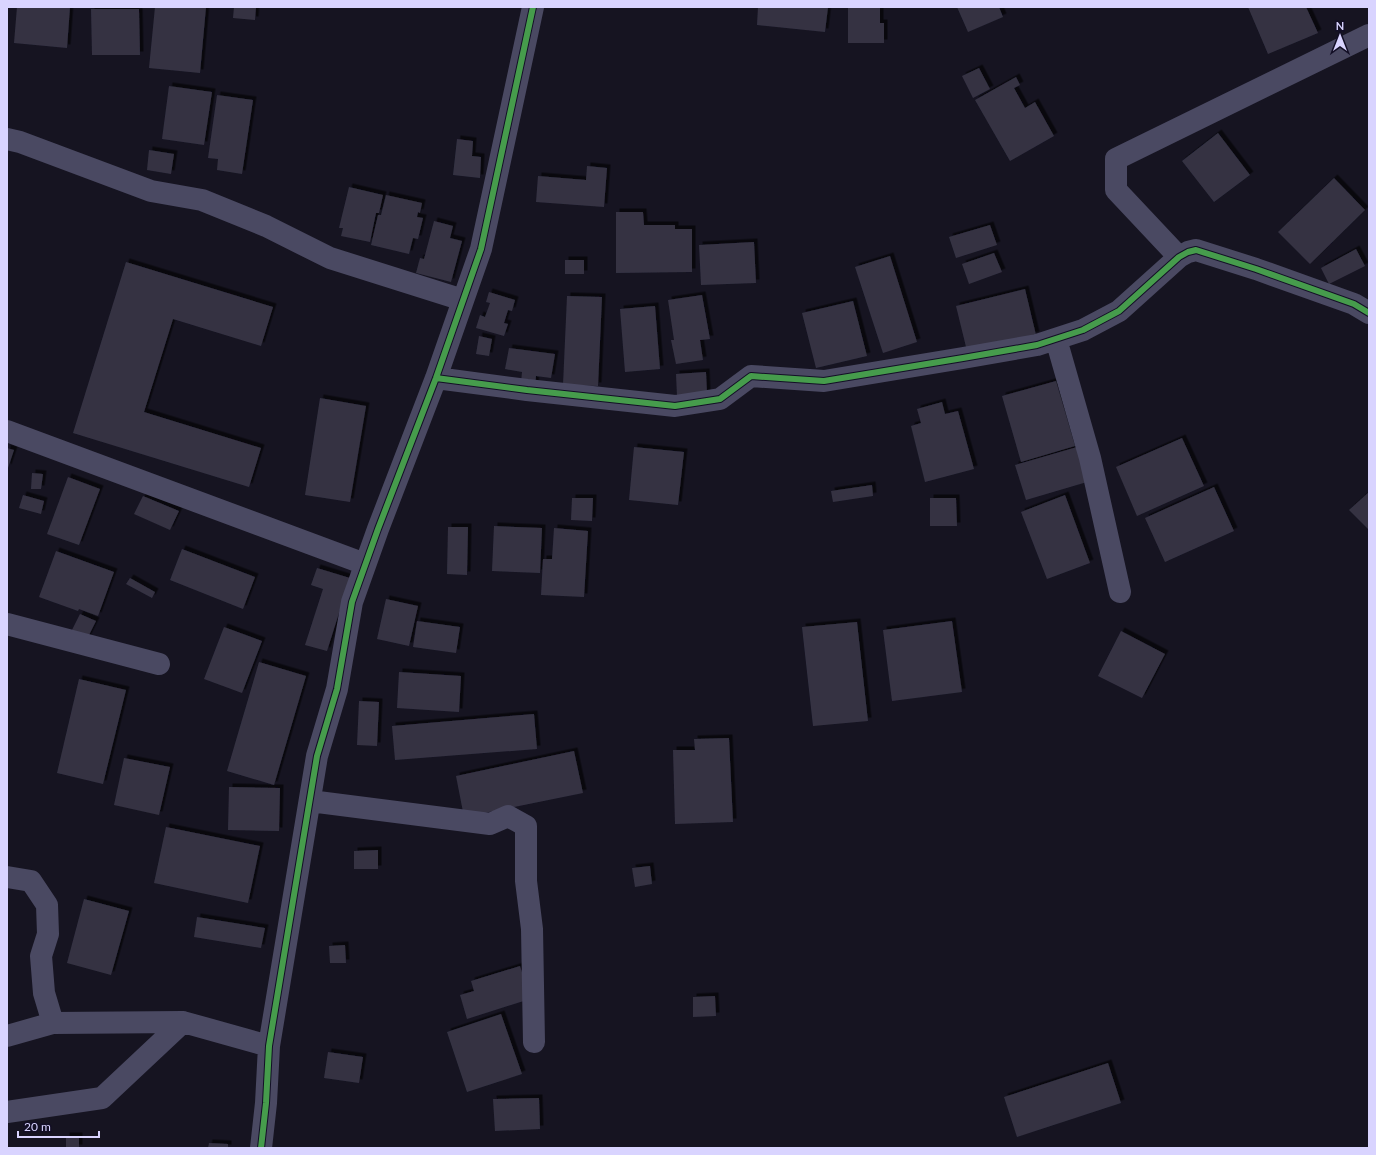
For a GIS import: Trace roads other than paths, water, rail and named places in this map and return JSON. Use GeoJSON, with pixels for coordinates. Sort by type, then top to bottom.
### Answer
{"type":"FeatureCollection","features":[{"type":"Feature","properties":{"kind":"street"},"geometry":{"type":"LineString","coordinates":[[260,1148],[266,1102],[269,1046],[317,756],[337,689],[352,602],[378,529],[436,378],[480,249],[533,7]]}},
{"type":"Feature","properties":{"kind":"street"},"geometry":{"type":"LineString","coordinates":[[1179,257],[1116,190],[1116,159],[1369,35]]}},
{"type":"Feature","properties":{"kind":"street"},"geometry":{"type":"LineString","coordinates":[[7,139],[20,142],[150,191],[202,200],[266,226],[330,258],[463,300]]}},
{"type":"Feature","properties":{"kind":"street"},"geometry":{"type":"LineString","coordinates":[[436,378],[527,390],[675,406],[720,399],[751,376],[824,381],[971,357],[1037,345],[1083,330],[1119,311],[1179,257],[1196,250],[1256,269],[1354,304],[1369,313]]}},
{"type":"Feature","properties":{"kind":"street"},"geometry":{"type":"LineString","coordinates":[[1056,339],[1090,458],[1120,592]]}},
{"type":"Feature","properties":{"kind":"street"},"geometry":{"type":"LineString","coordinates":[[7,431],[365,564]]}},
{"type":"Feature","properties":{"kind":"street"},"geometry":{"type":"LineString","coordinates":[[7,624],[158,664]]}},
{"type":"Feature","properties":{"kind":"street"},"geometry":{"type":"LineString","coordinates":[[310,801],[490,824],[508,816],[526,826],[526,881],[532,928],[534,1042]]}},
{"type":"Feature","properties":{"kind":"street"},"geometry":{"type":"LineString","coordinates":[[7,877],[31,881],[47,905],[48,934],[41,956],[44,993],[52,1023]]}},
{"type":"Feature","properties":{"kind":"street"},"geometry":{"type":"LineString","coordinates":[[7,1036],[52,1023],[183,1022],[269,1046]]}},
{"type":"Feature","properties":{"kind":"street"},"geometry":{"type":"LineString","coordinates":[[7,1112],[102,1098],[183,1022]]}}]}
